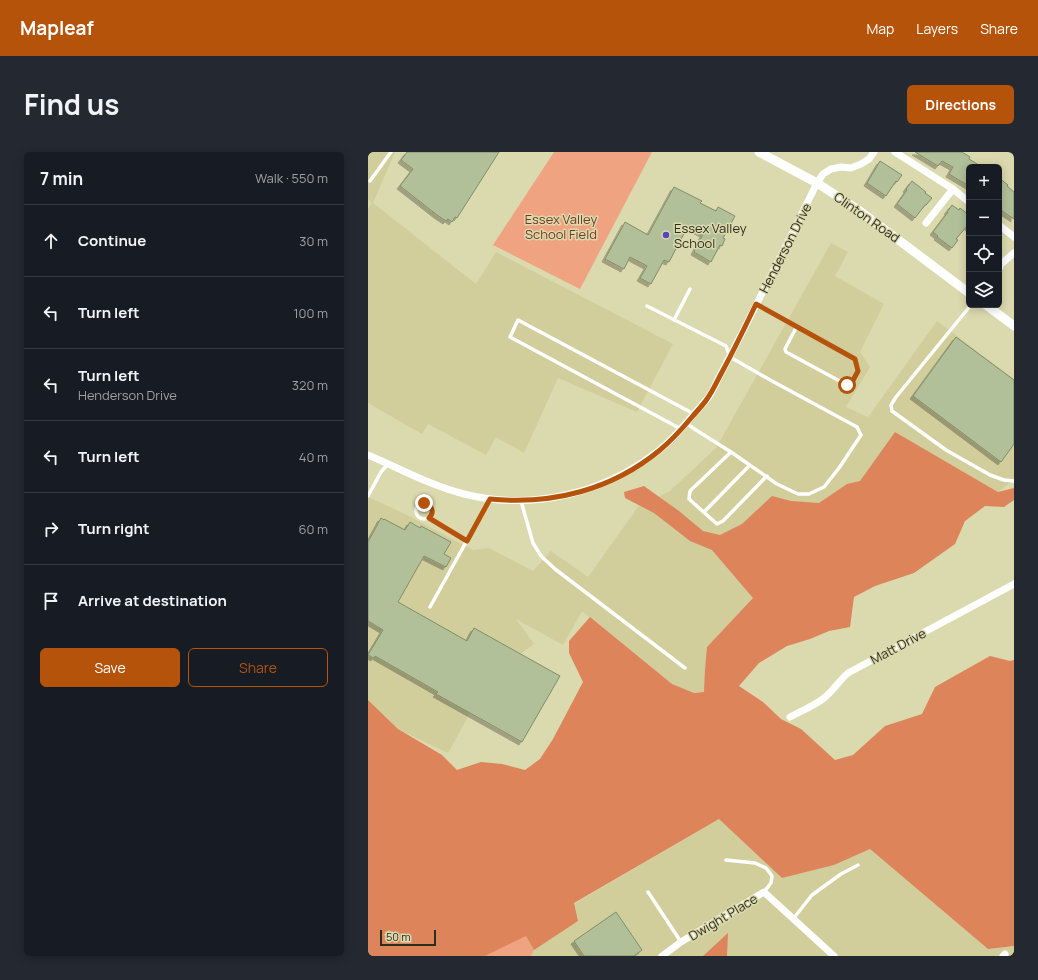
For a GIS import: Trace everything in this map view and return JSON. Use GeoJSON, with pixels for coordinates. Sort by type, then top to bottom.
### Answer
{"type":"FeatureCollection","features":[{"type":"Feature","properties":{"kind":"street","name":"Clinton Road"},"geometry":{"type":"LineString","coordinates":[[759,152],[817,183],[860,210],[966,291]]}},
{"type":"Feature","properties":{"kind":"street","name":"Henderson Drive"},"geometry":{"type":"LineString","coordinates":[[368,456],[440,487],[463,494],[509,501],[555,498],[578,493],[621,476],[641,464],[660,450],[708,398],[817,183],[823,174],[831,169],[841,167],[851,168],[861,164],[869,159],[874,152]]}},
{"type":"Feature","properties":{"kind":"street"},"geometry":{"type":"LineString","coordinates":[[895,152],[966,200]]}},
{"type":"Feature","properties":{"kind":"street"},"geometry":{"type":"LineString","coordinates":[[926,223],[952,189]]}},
{"type":"Feature","properties":{"kind":"street"},"geometry":{"type":"LineString","coordinates":[[1002,228],[1014,237]]}},
{"type":"Feature","properties":{"kind":"street"},"geometry":{"type":"LineString","coordinates":[[1002,263],[1014,254]]}},
{"type":"Feature","properties":{"kind":"street"},"geometry":{"type":"LineString","coordinates":[[990,308],[1014,326]]}},
{"type":"Feature","properties":{"kind":"street","name":"Matt Drive"},"geometry":{"type":"LineString","coordinates":[[790,717],[823,699],[848,673],[1014,584]]}},
{"type":"Feature","properties":{"kind":"street"},"geometry":{"type":"LineString","coordinates":[[764,892],[834,956]]}},
{"type":"Feature","properties":{"kind":"street","name":"Dwight Place"},"geometry":{"type":"LineString","coordinates":[[662,956],[682,942],[764,892]]}},
{"type":"Feature","properties":{"kind":"lane"},"geometry":{"type":"LineString","coordinates":[[370,181],[391,152]]}},
{"type":"Feature","properties":{"kind":"lane"},"geometry":{"type":"LineString","coordinates":[[674,320],[690,289]]}},
{"type":"Feature","properties":{"kind":"lane"},"geometry":{"type":"LineString","coordinates":[[756,304],[797,326],[855,359],[858,371],[851,384],[847,385],[786,352],[785,349],[797,326]]}},
{"type":"Feature","properties":{"kind":"lane"},"geometry":{"type":"LineString","coordinates":[[647,306],[726,346],[730,357],[857,427],[861,434],[839,468],[824,487],[809,494],[798,494],[777,484],[686,423]]}},
{"type":"Feature","properties":{"kind":"lane"},"geometry":{"type":"LineString","coordinates":[[969,308],[896,397],[891,406],[892,411],[946,450],[990,475],[1004,480],[1014,481]]}},
{"type":"Feature","properties":{"kind":"lane"},"geometry":{"type":"LineString","coordinates":[[681,429],[510,337],[518,320],[694,414]]}},
{"type":"Feature","properties":{"kind":"lane"},"geometry":{"type":"LineString","coordinates":[[731,452],[690,491],[689,499],[717,524],[724,521],[767,476]]}},
{"type":"Feature","properties":{"kind":"lane"},"geometry":{"type":"LineString","coordinates":[[368,496],[381,472],[388,464]]}},
{"type":"Feature","properties":{"kind":"lane"},"geometry":{"type":"LineString","coordinates":[[704,512],[750,465]]}},
{"type":"Feature","properties":{"kind":"lane"},"geometry":{"type":"LineString","coordinates":[[430,607],[490,499]]}},
{"type":"Feature","properties":{"kind":"lane"},"geometry":{"type":"LineString","coordinates":[[521,500],[533,543],[541,556],[555,569],[685,668]]}},
{"type":"Feature","properties":{"kind":"lane"},"geometry":{"type":"LineString","coordinates":[[429,518],[432,511],[431,506],[424,503],[420,505],[417,512],[419,517],[424,519],[429,518],[467,541]]}},
{"type":"Feature","properties":{"kind":"lane"},"geometry":{"type":"LineString","coordinates":[[726,860],[755,862],[766,868],[772,876],[771,883],[764,892]]}},
{"type":"Feature","properties":{"kind":"lane"},"geometry":{"type":"LineString","coordinates":[[793,919],[812,895],[841,874],[858,865]]}},
{"type":"Feature","properties":{"kind":"lane"},"geometry":{"type":"LineString","coordinates":[[648,892],[682,942]]}},
{"type":"Feature","properties":{"kind":"shaded area"},"geometry":{"type":"Polygon","coordinates":[[[368,152],[395,152],[373,203],[476,284],[496,252],[673,344],[637,412],[558,378],[524,453],[496,437],[486,455],[428,424],[422,434],[368,403],[368,209],[372,203],[368,199],[368,152]]]}},
{"type":"Feature","properties":{"kind":"shaded area"},"geometry":{"type":"Polygon","coordinates":[[[831,243],[848,252],[835,276],[884,304],[860,352],[870,367],[846,407],[868,417],[937,321],[1014,379],[1014,479],[998,492],[895,432],[857,486],[707,647],[705,692],[694,693],[672,684],[582,611],[563,645],[516,619],[534,644],[466,694],[479,715],[470,713],[448,753],[398,729],[368,700],[368,497],[403,513],[473,550],[489,548],[533,571],[551,551],[588,577],[638,507],[670,491],[716,448],[831,243]]]}},
{"type":"Feature","properties":{"kind":"shaded area"},"geometry":{"type":"Polygon","coordinates":[[[895,432],[998,492],[1014,488],[1014,500],[1004,507],[985,506],[965,521],[955,544],[914,573],[875,586],[854,597],[850,627],[829,631],[787,646],[759,663],[739,686],[763,702],[781,719],[801,729],[835,760],[853,755],[885,726],[922,714],[935,687],[990,656],[1010,661],[1014,660],[1014,946],[988,949],[870,849],[834,865],[782,878],[719,819],[574,903],[578,921],[534,950],[526,936],[485,956],[368,956],[368,700],[398,729],[442,755],[457,770],[481,762],[502,764],[525,770],[540,759],[553,739],[583,682],[569,653],[569,641],[590,617],[672,684],[694,693],[704,692],[707,647],[753,598],[712,550],[690,541],[654,513],[625,498],[624,492],[644,486],[679,511],[703,531],[720,535],[742,524],[772,496],[791,501],[819,503],[847,484],[860,481],[895,432]]]}},
{"type":"Feature","properties":{"kind":"shaded area"},"geometry":{"type":"Polygon","coordinates":[[[719,819],[782,878],[834,865],[870,849],[988,949],[1014,946],[1014,956],[531,956],[534,949],[574,904],[719,819]]]}},
{"type":"Feature","properties":{"kind":"shaded area"},"geometry":{"type":"Polygon","coordinates":[[[728,933],[727,956],[703,956],[728,933]]]}},
{"type":"Feature","properties":{"kind":"green space","name":"Essex Valley School Field"},"geometry":{"type":"Polygon","coordinates":[[[554,152],[652,152],[580,289],[493,245],[554,152]]]}},
{"type":"Feature","properties":{"kind":"green space"},"geometry":{"type":"Polygon","coordinates":[[[526,935],[534,950],[531,956],[485,956],[526,935]]]}},
{"type":"Feature","properties":{"kind":"building"},"geometry":{"type":"Polygon","coordinates":[[[407,152],[499,152],[457,218],[455,217],[452,222],[448,219],[446,221],[437,215],[400,186],[413,169],[401,160],[407,152]]]}},
{"type":"Feature","properties":{"kind":"building"},"geometry":{"type":"Polygon","coordinates":[[[915,152],[962,152],[977,164],[966,164],[966,184],[949,174],[953,167],[942,161],[938,166],[915,152]]]}},
{"type":"Feature","properties":{"kind":"building"},"geometry":{"type":"Polygon","coordinates":[[[880,161],[902,175],[886,196],[867,183],[880,161]]]}},
{"type":"Feature","properties":{"kind":"building"},"geometry":{"type":"Polygon","coordinates":[[[1002,180],[1014,192],[1014,219],[1002,211],[1002,180]]]}},
{"type":"Feature","properties":{"kind":"building"},"geometry":{"type":"Polygon","coordinates":[[[912,181],[932,198],[915,218],[897,204],[912,181]]]}},
{"type":"Feature","properties":{"kind":"building","name":"Essex Valley School"},"geometry":{"type":"Polygon","coordinates":[[[674,187],[702,201],[700,203],[716,211],[718,207],[735,216],[723,238],[725,239],[722,246],[720,245],[711,262],[694,252],[703,234],[688,226],[669,262],[664,260],[651,284],[640,278],[647,266],[630,257],[624,269],[605,259],[625,222],[648,235],[674,187]]]}},
{"type":"Feature","properties":{"kind":"building"},"geometry":{"type":"Polygon","coordinates":[[[952,205],[959,210],[960,208],[966,213],[966,227],[956,239],[958,240],[952,248],[937,237],[938,236],[933,232],[952,205]]]}},
{"type":"Feature","properties":{"kind":"building"},"geometry":{"type":"Polygon","coordinates":[[[956,337],[1014,380],[1014,444],[1001,462],[913,396],[956,337]]]}},
{"type":"Feature","properties":{"kind":"building"},"geometry":{"type":"Polygon","coordinates":[[[381,518],[405,530],[410,522],[420,528],[421,526],[451,542],[444,554],[451,558],[446,567],[424,556],[398,602],[467,641],[474,628],[560,676],[522,742],[436,694],[438,692],[375,656],[374,658],[368,655],[383,630],[368,621],[368,542],[381,518]]]}},
{"type":"Feature","properties":{"kind":"building"},"geometry":{"type":"Polygon","coordinates":[[[616,912],[642,950],[634,956],[584,956],[574,941],[616,912]]]}},
{"type":"Feature","properties":{"kind":"place","name":"Essex Valley School"},"geometry":{"type":"Point","coordinates":[666,235]}},
{"type":"Feature","properties":{"kind":"route"},"geometry":{"type":"LineString","coordinates":[[424,503],[431,506],[432,509],[432,514],[429,518],[467,541],[490,499],[509,501],[555,498],[578,493],[621,476],[660,450],[677,434],[708,398],[756,304],[855,359],[858,371],[851,384],[847,385]]}}]}
